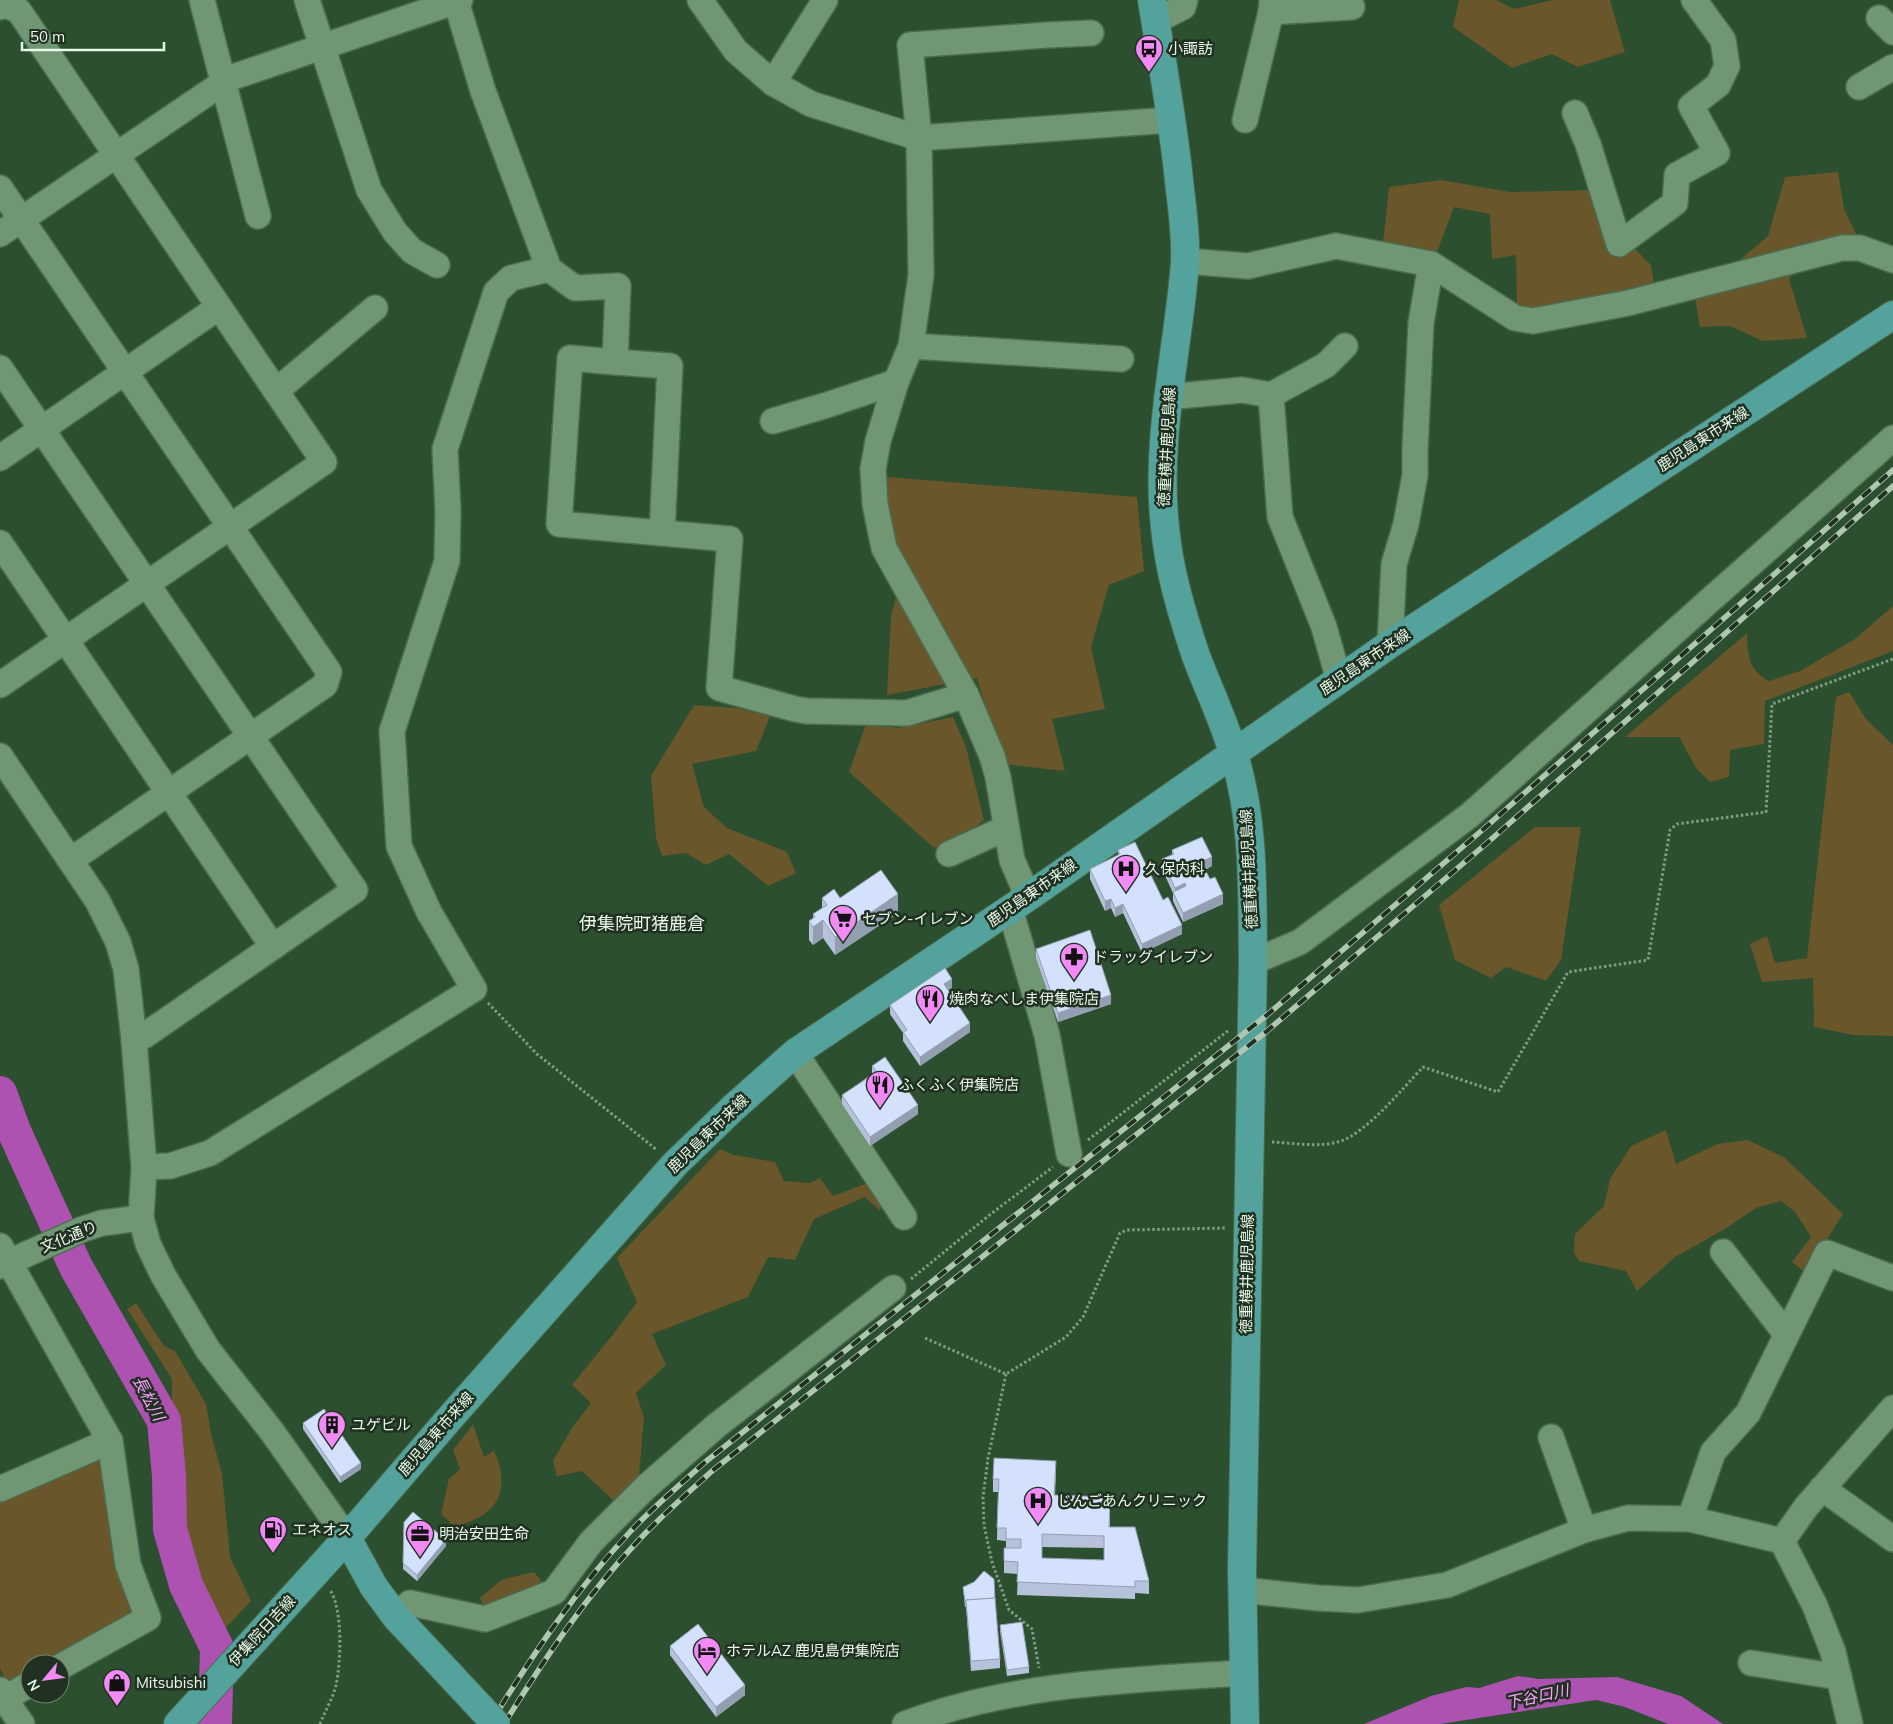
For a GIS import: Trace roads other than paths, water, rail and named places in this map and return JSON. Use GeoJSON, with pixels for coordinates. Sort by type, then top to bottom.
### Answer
{"type":"FeatureCollection","features":[{"type":"Feature","properties":{"kind":"main road","name":"徳重横井鹿児島線"},"geometry":{"type":"LineString","coordinates":[[1154,10],[1183,213],[1185,261],[1168,397],[1162,487],[1164,526],[1170,564],[1180,605],[1196,656],[1233,752],[1247,810],[1251,870],[1253,962],[1242,1590],[1245,1724]]}},
{"type":"Feature","properties":{"kind":"main road","name":"鹿児島東市来線"},"geometry":{"type":"LineString","coordinates":[[347,1538],[448,1419],[675,1164],[733,1108],[796,1053],[1019,903],[1390,644],[1893,315]]}},
{"type":"Feature","properties":{"kind":"main road","name":"伊集院日吉線"},"geometry":{"type":"LineString","coordinates":[[184,1718],[347,1538]]}},
{"type":"Feature","properties":{"kind":"main road"},"geometry":{"type":"LineString","coordinates":[[347,1538],[374,1587],[396,1617],[488,1716]]}},
{"type":"Feature","properties":{"kind":"street"},"geometry":{"type":"LineString","coordinates":[[202,0],[258,216]]}},
{"type":"Feature","properties":{"kind":"street"},"geometry":{"type":"LineString","coordinates":[[307,0],[369,190],[395,232],[412,251],[437,265]]}},
{"type":"Feature","properties":{"kind":"street"},"geometry":{"type":"LineString","coordinates":[[0,234],[230,78],[458,0],[483,91],[549,269],[575,288],[618,286],[615,362]]}},
{"type":"Feature","properties":{"kind":"street"},"geometry":{"type":"LineString","coordinates":[[700,0],[736,51],[772,82],[811,104],[919,138],[1171,120]]}},
{"type":"Feature","properties":{"kind":"street"},"geometry":{"type":"LineString","coordinates":[[772,82],[825,0]]}},
{"type":"Feature","properties":{"kind":"street"},"geometry":{"type":"LineString","coordinates":[[1154,10],[1183,7],[1185,0]]}},
{"type":"Feature","properties":{"kind":"street"},"geometry":{"type":"LineString","coordinates":[[1575,113],[1588,144],[1619,244],[1674,203],[1677,175],[1717,153],[1691,106],[1718,85],[1727,66],[1723,40],[1694,0]]}},
{"type":"Feature","properties":{"kind":"street"},"geometry":{"type":"LineString","coordinates":[[0,7],[4,4],[19,11],[324,462],[147,582],[0,685]]}},
{"type":"Feature","properties":{"kind":"street"},"geometry":{"type":"LineString","coordinates":[[1245,120],[1271,6],[1352,7]]}},
{"type":"Feature","properties":{"kind":"street"},"geometry":{"type":"LineString","coordinates":[[1070,1154],[1019,903],[998,776],[992,756],[966,695],[884,548],[874,504],[873,469],[878,441],[896,382],[911,346],[921,275],[919,138],[910,45],[1047,34],[1091,33]]}},
{"type":"Feature","properties":{"kind":"street"},"geometry":{"type":"LineString","coordinates":[[1859,87],[1893,67]]}},
{"type":"Feature","properties":{"kind":"street"},"geometry":{"type":"LineString","coordinates":[[0,188],[329,672],[325,685],[71,860]]}},
{"type":"Feature","properties":{"kind":"street"},"geometry":{"type":"LineString","coordinates":[[1185,261],[1248,266],[1336,246],[1432,264],[1515,318],[1532,322],[1628,303],[1842,248],[1860,248],[1893,260]]}},
{"type":"Feature","properties":{"kind":"street"},"geometry":{"type":"LineString","coordinates":[[1390,644],[1394,564],[1406,524],[1415,474],[1421,323],[1432,264]]}},
{"type":"Feature","properties":{"kind":"street"},"geometry":{"type":"LineString","coordinates":[[144,1167],[170,1166],[210,1153],[474,989],[429,912],[400,846],[392,731],[447,560],[448,512],[445,449],[496,292],[510,278],[549,269]]}},
{"type":"Feature","properties":{"kind":"street"},"geometry":{"type":"LineString","coordinates":[[0,458],[219,307]]}},
{"type":"Feature","properties":{"kind":"street"},"geometry":{"type":"LineString","coordinates":[[276,391],[376,308]]}},
{"type":"Feature","properties":{"kind":"street"},"geometry":{"type":"LineString","coordinates":[[911,346],[1121,359]]}},
{"type":"Feature","properties":{"kind":"street"},"geometry":{"type":"LineString","coordinates":[[1168,397],[1242,390],[1271,395],[1326,365],[1345,346]]}},
{"type":"Feature","properties":{"kind":"street"},"geometry":{"type":"LineString","coordinates":[[662,533],[670,366],[570,358],[559,524],[730,539],[719,688],[807,711],[907,712],[966,695]]}},
{"type":"Feature","properties":{"kind":"street"},"geometry":{"type":"LineString","coordinates":[[0,368],[355,890],[144,1036],[134,1040]]}},
{"type":"Feature","properties":{"kind":"street"},"geometry":{"type":"LineString","coordinates":[[773,421],[827,406],[896,382]]}},
{"type":"Feature","properties":{"kind":"street"},"geometry":{"type":"LineString","coordinates":[[1271,395],[1280,517],[1324,627],[1339,680]]}},
{"type":"Feature","properties":{"kind":"street"},"geometry":{"type":"LineString","coordinates":[[1253,962],[1300,942],[1470,815],[1893,438]]}},
{"type":"Feature","properties":{"kind":"street"},"geometry":{"type":"LineString","coordinates":[[0,543],[273,947]]}},
{"type":"Feature","properties":{"kind":"street"},"geometry":{"type":"LineString","coordinates":[[0,756],[97,900],[118,942],[126,969],[134,1040],[144,1167],[141,1218],[148,1244],[163,1274],[208,1350],[273,1433],[347,1538]]}},
{"type":"Feature","properties":{"kind":"street"},"geometry":{"type":"LineString","coordinates":[[949,854],[1006,828]]}},
{"type":"Feature","properties":{"kind":"street"},"geometry":{"type":"LineString","coordinates":[[796,1053],[904,1217]]}},
{"type":"Feature","properties":{"kind":"street","name":"文化通り"},"geometry":{"type":"LineString","coordinates":[[6,1258],[102,1223],[141,1218]]}},
{"type":"Feature","properties":{"kind":"street"},"geometry":{"type":"LineString","coordinates":[[1723,1252],[1786,1334]]}},
{"type":"Feature","properties":{"kind":"street"},"geometry":{"type":"LineString","coordinates":[[1690,1519],[1714,1452],[1748,1413],[1827,1252],[1893,1278]]}},
{"type":"Feature","properties":{"kind":"street"},"geometry":{"type":"LineString","coordinates":[[6,1258],[110,1441],[128,1565],[148,1618],[70,1662]]}},
{"type":"Feature","properties":{"kind":"street"},"geometry":{"type":"LineString","coordinates":[[396,1617],[410,1603],[485,1618],[554,1592],[591,1542],[646,1486],[716,1426],[893,1288]]}},
{"type":"Feature","properties":{"kind":"street"},"geometry":{"type":"LineString","coordinates":[[1782,1541],[1806,1507],[1893,1408]]}},
{"type":"Feature","properties":{"kind":"street"},"geometry":{"type":"LineString","coordinates":[[1552,1437],[1584,1530]]}},
{"type":"Feature","properties":{"kind":"street"},"geometry":{"type":"LineString","coordinates":[[0,1490],[110,1441]]}},
{"type":"Feature","properties":{"kind":"street"},"geometry":{"type":"LineString","coordinates":[[1822,1488],[1893,1539]]}},
{"type":"Feature","properties":{"kind":"street"},"geometry":{"type":"LineString","coordinates":[[1242,1590],[1358,1600],[1447,1585],[1584,1530],[1628,1518],[1690,1519],[1782,1541],[1815,1606],[1833,1652],[1850,1724]]}},
{"type":"Feature","properties":{"kind":"street"},"geometry":{"type":"LineString","coordinates":[[1751,1663],[1840,1677]]}},
{"type":"Feature","properties":{"kind":"street"},"geometry":{"type":"LineString","coordinates":[[905,1724],[939,1718],[1004,1696],[1119,1681],[1244,1673]]}},
{"type":"Feature","properties":{"kind":"street"},"geometry":{"type":"LineString","coordinates":[[20,1688],[1,1696],[22,1724]]}},
{"type":"Feature","properties":{"kind":"water","name":"下谷口川"},"geometry":{"type":"Polygon","coordinates":[[[1518,1676],[1539,1679],[1617,1677],[1681,1696],[1723,1724],[1668,1724],[1625,1707],[1596,1700],[1440,1724],[1364,1724],[1431,1696],[1466,1687],[1479,1688],[1518,1676]]]}},
{"type":"Feature","properties":{"kind":"waterway","name":"長松川"},"geometry":{"type":"LineString","coordinates":[[0,1093],[14,1131],[76,1267],[164,1421],[169,1476],[170,1529],[186,1585],[217,1648],[215,1724]]}},
{"type":"Feature","properties":{"kind":"railway"},"geometry":{"type":"LineString","coordinates":[[490,1724],[538,1649],[590,1578],[638,1524],[704,1463],[1267,1015],[1480,832],[1893,470]]}},
{"type":"Feature","properties":{"kind":"railway"},"geometry":{"type":"LineString","coordinates":[[504,1724],[550,1653],[618,1563],[646,1533],[712,1471],[1267,1031],[1487,843],[1893,486]]}},
{"type":"Feature","properties":{"kind":"place","name":"小諏訪"},"geometry":{"type":"Point","coordinates":[1149,73]}},
{"type":"Feature","properties":{"kind":"place","name":"久保内科"},"geometry":{"type":"Point","coordinates":[1126,893]}},
{"type":"Feature","properties":{"kind":"place","name":"セブン-イレブン"},"geometry":{"type":"Point","coordinates":[843,943]}},
{"type":"Feature","properties":{"kind":"place","name":"ドラッグイレブン"},"geometry":{"type":"Point","coordinates":[1074,981]}},
{"type":"Feature","properties":{"kind":"place","name":"焼肉なべしま伊集院店"},"geometry":{"type":"Point","coordinates":[930,1023]}},
{"type":"Feature","properties":{"kind":"place","name":"ふくふく伊集院店"},"geometry":{"type":"Point","coordinates":[880,1109]}},
{"type":"Feature","properties":{"kind":"place","name":"ユゲビル"},"geometry":{"type":"Point","coordinates":[332,1449]}},
{"type":"Feature","properties":{"kind":"place","name":"じんごあんクリニック"},"geometry":{"type":"Point","coordinates":[1038,1525]}},
{"type":"Feature","properties":{"kind":"place","name":"エネオス"},"geometry":{"type":"Point","coordinates":[273,1554]}},
{"type":"Feature","properties":{"kind":"place","name":"明治安田生命"},"geometry":{"type":"Point","coordinates":[420,1558]}},
{"type":"Feature","properties":{"kind":"place","name":"ホテルAZ 鹿児島伊集院店"},"geometry":{"type":"Point","coordinates":[707,1675]}},
{"type":"Feature","properties":{"kind":"place","name":"Mitsubishi"},"geometry":{"type":"Point","coordinates":[117,1707]}},
{"type":"Feature","properties":{"kind":"district","name":"伊集院町猪鹿倉"},"geometry":{"type":"Point","coordinates":[642,924]}}]}
